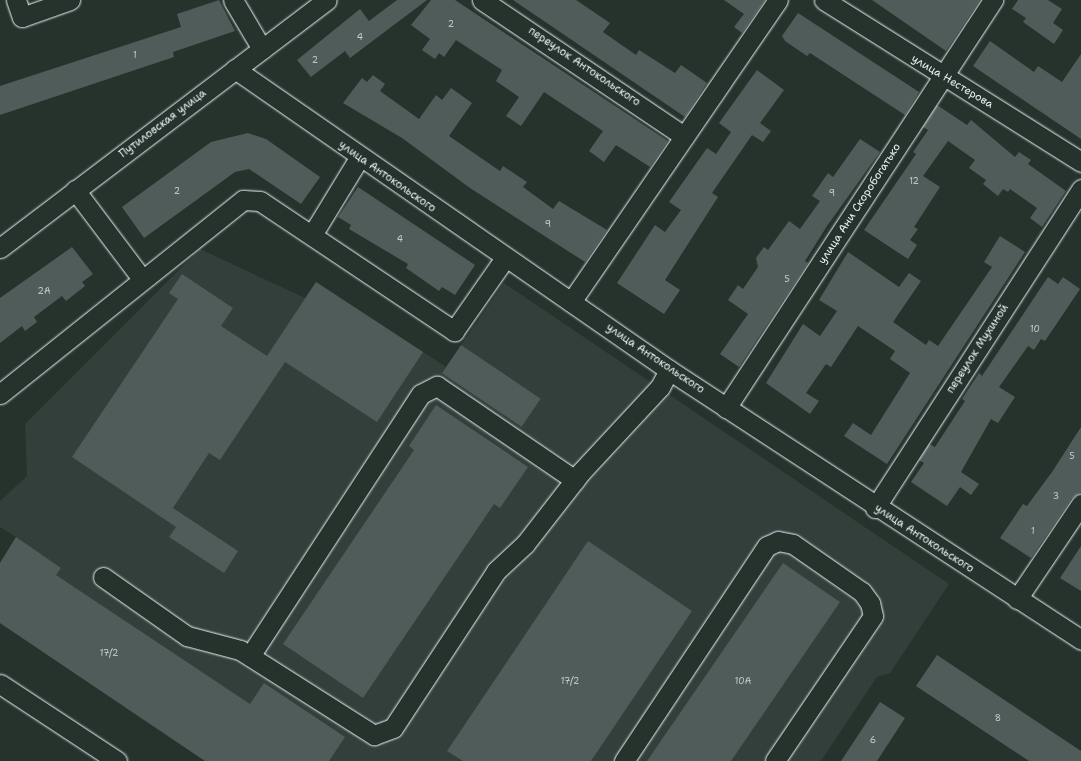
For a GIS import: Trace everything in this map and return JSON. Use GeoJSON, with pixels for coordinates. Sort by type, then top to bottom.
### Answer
{"type":"FeatureCollection","features":[{"type":"Feature","properties":{"kind":"street"},"geometry":{"type":"LineString","coordinates":[[16,0],[22,17],[70,0]]}},
{"type":"Feature","properties":{"kind":"street"},"geometry":{"type":"LineString","coordinates":[[233,0],[262,49]]}},
{"type":"Feature","properties":{"kind":"street","name":"Путиловская улица"},"geometry":{"type":"LineString","coordinates":[[0,248],[327,0]]}},
{"type":"Feature","properties":{"kind":"street","name":"переулок Антокольского"},"geometry":{"type":"LineString","coordinates":[[482,0],[684,136]]}},
{"type":"Feature","properties":{"kind":"street"},"geometry":{"type":"LineString","coordinates":[[571,302],[778,0]]}},
{"type":"Feature","properties":{"kind":"street","name":"улица Нестерова"},"geometry":{"type":"LineString","coordinates":[[824,0],[943,78],[1081,162]]}},
{"type":"Feature","properties":{"kind":"street","name":"улица Ани Скоробогатько"},"geometry":{"type":"LineString","coordinates":[[726,408],[993,0]]}},
{"type":"Feature","properties":{"kind":"street","name":"улица Антокольского"},"geometry":{"type":"LineString","coordinates":[[235,69],[359,158],[669,370],[875,508],[1081,640]]}},
{"type":"Feature","properties":{"kind":"street"},"geometry":{"type":"LineString","coordinates":[[312,235],[359,158]]}},
{"type":"Feature","properties":{"kind":"street","name":"переулок Мухиной"},"geometry":{"type":"LineString","coordinates":[[875,508],[1081,189]]}},
{"type":"Feature","properties":{"kind":"street"},"geometry":{"type":"LineString","coordinates":[[75,190],[142,279]]}},
{"type":"Feature","properties":{"kind":"street"},"geometry":{"type":"LineString","coordinates":[[0,394],[142,279],[243,200],[260,201],[454,331],[505,258]]}},
{"type":"Feature","properties":{"kind":"street"},"geometry":{"type":"LineString","coordinates":[[103,577],[186,636],[205,638],[250,656],[374,735],[393,728],[496,571],[525,544],[575,480],[660,386],[669,370]]}},
{"type":"Feature","properties":{"kind":"street"},"geometry":{"type":"LineString","coordinates":[[250,656],[421,394],[437,386],[575,480]]}},
{"type":"Feature","properties":{"kind":"street"},"geometry":{"type":"LineString","coordinates":[[1017,599],[1081,504]]}},
{"type":"Feature","properties":{"kind":"street"},"geometry":{"type":"LineString","coordinates":[[624,761],[767,546],[778,541],[793,544],[862,592],[870,603],[873,616],[775,761]]}},
{"type":"Feature","properties":{"kind":"street"},"geometry":{"type":"LineString","coordinates":[[0,684],[117,761]]}},
{"type":"Feature","properties":{"kind":"shaded area"},"geometry":{"type":"Polygon","coordinates":[[[200,249],[305,298],[316,282],[446,367],[504,283],[949,584],[890,673],[877,677],[821,761],[205,761],[0,623],[0,563],[16,537],[0,527],[0,501],[27,476],[25,424],[200,249]]]}},
{"type":"Feature","properties":{"kind":"building"},"geometry":{"type":"Polygon","coordinates":[[[219,0],[235,31],[173,52],[174,57],[0,115],[0,86],[181,27],[177,14],[219,0]]]}},
{"type":"Feature","properties":{"kind":"building"},"geometry":{"type":"Polygon","coordinates":[[[397,0],[427,0],[350,58],[345,51],[311,77],[297,60],[360,9],[369,21],[397,0]]]}},
{"type":"Feature","properties":{"kind":"building"},"geometry":{"type":"Polygon","coordinates":[[[431,0],[455,0],[668,141],[650,167],[616,145],[604,162],[589,151],[603,131],[544,92],[521,126],[506,116],[519,97],[496,81],[502,70],[456,40],[444,57],[439,53],[435,59],[422,50],[430,39],[411,25],[431,0]]]}},
{"type":"Feature","properties":{"kind":"building"},"geometry":{"type":"Polygon","coordinates":[[[513,0],[576,0],[610,23],[603,32],[636,55],[639,50],[675,73],[681,65],[707,83],[685,117],[513,0]]]}},
{"type":"Feature","properties":{"kind":"building"},"geometry":{"type":"Polygon","coordinates":[[[724,0],[765,0],[742,33],[734,27],[744,14],[724,0]]]}},
{"type":"Feature","properties":{"kind":"building"},"geometry":{"type":"Polygon","coordinates":[[[872,0],[980,0],[946,51],[872,0]]]}},
{"type":"Feature","properties":{"kind":"building"},"geometry":{"type":"Polygon","coordinates":[[[1018,0],[1048,0],[1062,9],[1053,23],[1063,30],[1054,44],[1023,22],[1026,18],[1012,9],[1018,0]]]}},
{"type":"Feature","properties":{"kind":"building"},"geometry":{"type":"Polygon","coordinates":[[[798,13],[919,92],[905,115],[810,53],[807,56],[785,41],[782,36],[798,13]]]}},
{"type":"Feature","properties":{"kind":"building"},"geometry":{"type":"Polygon","coordinates":[[[990,41],[1034,72],[1038,66],[1062,82],[1081,54],[1081,139],[973,66],[990,41]]]}},
{"type":"Feature","properties":{"kind":"building"},"geometry":{"type":"Polygon","coordinates":[[[757,70],[784,90],[760,123],[771,131],[763,142],[752,135],[712,193],[718,197],[665,280],[680,290],[664,314],[617,283],[655,225],[665,232],[681,210],[669,202],[707,148],[716,154],[731,132],[719,123],[757,70]]]}},
{"type":"Feature","properties":{"kind":"building"},"geometry":{"type":"Polygon","coordinates":[[[373,75],[385,84],[380,91],[419,119],[436,95],[442,100],[451,88],[472,103],[449,136],[500,171],[503,166],[527,182],[523,187],[553,209],[559,201],[607,230],[585,262],[470,188],[402,138],[343,103],[362,78],[367,82],[373,75]]]}},
{"type":"Feature","properties":{"kind":"building"},"geometry":{"type":"Polygon","coordinates":[[[937,105],[967,125],[971,120],[1015,157],[1019,152],[1031,160],[1028,164],[1066,191],[1042,227],[1030,218],[1037,208],[1010,189],[1008,192],[1003,189],[998,196],[983,184],[986,180],[969,168],[975,160],[948,141],[923,176],[940,187],[914,227],[918,229],[910,240],[917,245],[908,259],[864,230],[916,154],[913,152],[928,130],[923,127],[937,105]]]}},
{"type":"Feature","properties":{"kind":"building"},"geometry":{"type":"Polygon","coordinates":[[[248,133],[266,139],[320,177],[301,204],[249,169],[235,172],[144,238],[122,207],[211,142],[248,133]]]}},
{"type":"Feature","properties":{"kind":"building"},"geometry":{"type":"Polygon","coordinates":[[[860,139],[880,152],[827,226],[805,261],[808,263],[739,367],[720,354],[748,314],[728,300],[738,285],[743,289],[758,267],[756,258],[764,247],[768,250],[789,221],[800,229],[820,201],[812,196],[828,173],[833,177],[860,139]]]}},
{"type":"Feature","properties":{"kind":"building"},"geometry":{"type":"Polygon","coordinates":[[[358,187],[475,265],[455,295],[442,287],[439,291],[406,268],[408,264],[349,229],[351,225],[338,217],[358,187]]]}},
{"type":"Feature","properties":{"kind":"building"},"geometry":{"type":"Polygon","coordinates":[[[1000,236],[1025,252],[887,464],[844,436],[853,423],[871,435],[910,373],[890,359],[895,351],[858,326],[831,367],[826,364],[806,393],[819,401],[810,414],[766,383],[803,324],[820,336],[837,311],[819,300],[848,252],[899,287],[909,273],[921,281],[893,322],[926,345],[929,340],[938,346],[992,267],[984,262],[1000,236]]]}},
{"type":"Feature","properties":{"kind":"building"},"geometry":{"type":"Polygon","coordinates":[[[72,247],[93,274],[82,282],[85,286],[66,301],[62,296],[34,317],[37,322],[25,331],[22,326],[0,343],[0,298],[72,247]]]}},
{"type":"Feature","properties":{"kind":"building"},"geometry":{"type":"Polygon","coordinates":[[[182,274],[233,308],[221,326],[267,356],[316,282],[423,352],[377,422],[285,362],[220,460],[209,453],[173,508],[238,551],[224,573],[169,537],[176,527],[72,457],[178,299],[169,293],[182,274]]]}},
{"type":"Feature","properties":{"kind":"building"},"geometry":{"type":"Polygon","coordinates":[[[1048,277],[1058,284],[1063,277],[1080,289],[1045,341],[1041,339],[1034,350],[1028,346],[999,387],[1015,397],[998,423],[991,419],[961,472],[979,484],[971,495],[960,487],[947,506],[911,482],[924,463],[919,460],[929,444],[935,447],[965,401],[962,399],[979,373],[982,376],[1048,277]]]}},
{"type":"Feature","properties":{"kind":"building"},"geometry":{"type":"Polygon","coordinates":[[[461,345],[541,399],[522,427],[442,373],[461,345]]]}},
{"type":"Feature","properties":{"kind":"building"},"geometry":{"type":"Polygon","coordinates":[[[436,405],[528,467],[500,508],[494,504],[363,698],[283,644],[414,450],[409,446],[436,405]]]}},
{"type":"Feature","properties":{"kind":"building"},"geometry":{"type":"Polygon","coordinates":[[[1081,427],[1081,492],[1072,498],[1031,558],[1000,538],[1023,504],[1027,506],[1052,472],[1081,427]]]}},
{"type":"Feature","properties":{"kind":"building"},"geometry":{"type":"Polygon","coordinates":[[[16,537],[61,568],[56,575],[250,704],[264,683],[345,737],[329,761],[205,761],[0,623],[0,563],[16,537]]]}},
{"type":"Feature","properties":{"kind":"building"},"geometry":{"type":"Polygon","coordinates":[[[588,541],[692,611],[591,761],[463,761],[447,751],[588,541]]]}},
{"type":"Feature","properties":{"kind":"building"},"geometry":{"type":"Polygon","coordinates":[[[1081,546],[1081,591],[1060,578],[1081,546]]]}},
{"type":"Feature","properties":{"kind":"building"},"geometry":{"type":"Polygon","coordinates":[[[783,563],[840,602],[731,761],[647,761],[783,563]]]}},
{"type":"Feature","properties":{"kind":"building"},"geometry":{"type":"Polygon","coordinates":[[[937,655],[1081,751],[1081,761],[1029,761],[916,686],[937,655]]]}},
{"type":"Feature","properties":{"kind":"building"},"geometry":{"type":"Polygon","coordinates":[[[880,702],[905,718],[877,761],[841,761],[880,702]]]}}]}
